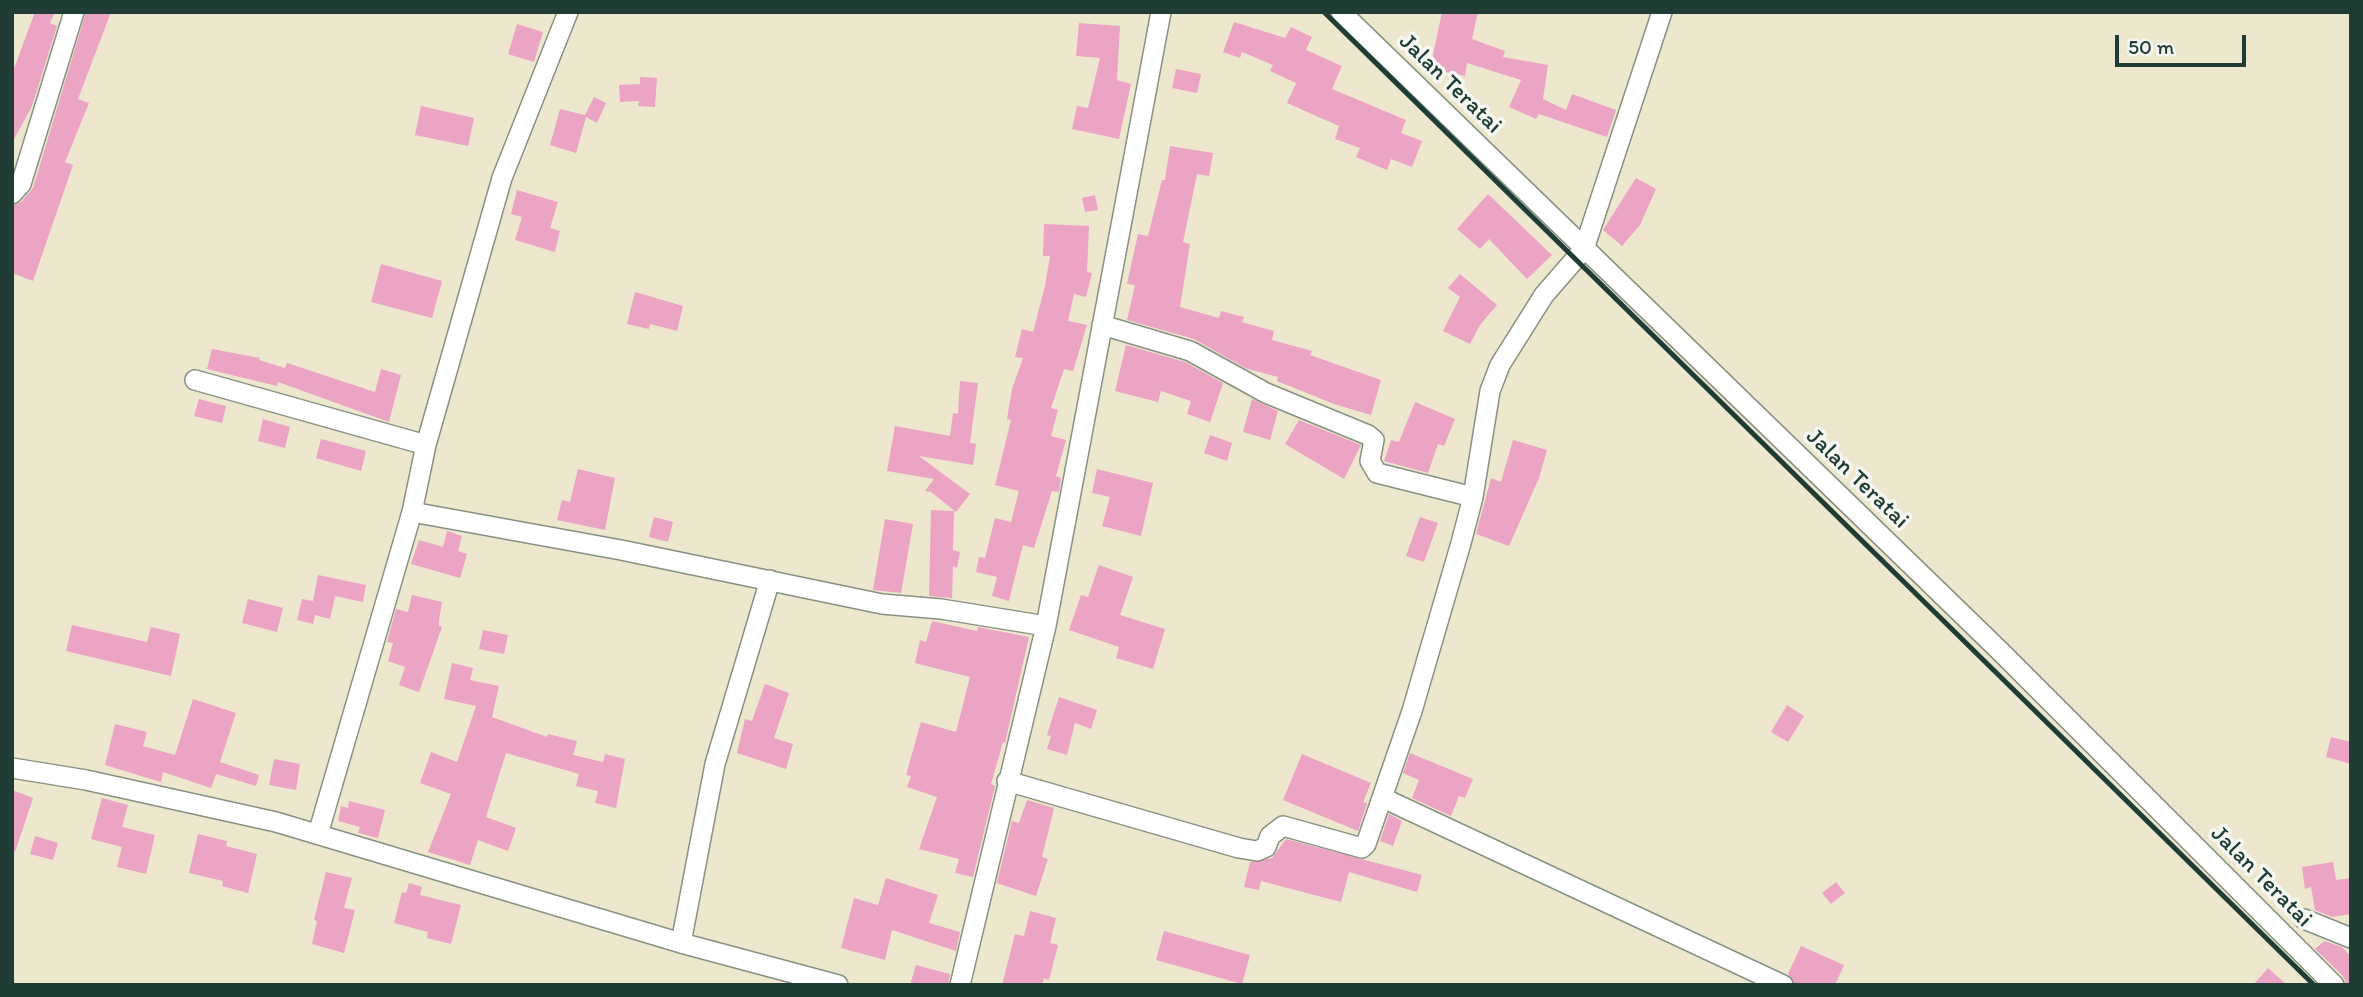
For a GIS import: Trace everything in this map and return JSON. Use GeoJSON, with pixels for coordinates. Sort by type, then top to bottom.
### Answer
{"type":"FeatureCollection","features":[{"type":"Feature","properties":{"kind":"street"},"geometry":{"type":"LineString","coordinates":[[12,194],[21,184],[74,12]]}},
{"type":"Feature","properties":{"kind":"street"},"geometry":{"type":"LineString","coordinates":[[318,834],[412,512],[426,445],[502,178],[568,12]]}},
{"type":"Feature","properties":{"kind":"street"},"geometry":{"type":"LineString","coordinates":[[960,985],[1046,626],[1161,12]]}},
{"type":"Feature","properties":{"kind":"street","name":"Jalan Teratai"},"geometry":{"type":"LineString","coordinates":[[1340,12],[2001,652],[2334,985]]}},
{"type":"Feature","properties":{"kind":"street"},"geometry":{"type":"LineString","coordinates":[[1007,781],[1203,839],[1256,850],[1266,847],[1270,836],[1283,826],[1362,848],[1383,798],[1429,656],[1473,497],[1490,391],[1500,365],[1545,295],[1584,248],[1662,12]]}},
{"type":"Feature","properties":{"kind":"street"},"geometry":{"type":"LineString","coordinates":[[1102,326],[1189,351],[1266,393],[1368,435],[1374,440],[1370,461],[1377,472],[1473,497]]}},
{"type":"Feature","properties":{"kind":"street"},"geometry":{"type":"LineString","coordinates":[[195,380],[426,445]]}},
{"type":"Feature","properties":{"kind":"street"},"geometry":{"type":"LineString","coordinates":[[412,512],[882,604],[941,609],[1046,626]]}},
{"type":"Feature","properties":{"kind":"street"},"geometry":{"type":"LineString","coordinates":[[681,943],[715,764],[770,580]]}},
{"type":"Feature","properties":{"kind":"street"},"geometry":{"type":"LineString","coordinates":[[12,768],[86,780],[318,834],[681,943],[838,985]]}},
{"type":"Feature","properties":{"kind":"street"},"geometry":{"type":"LineString","coordinates":[[1383,798],[1783,985]]}},
{"type":"Feature","properties":{"kind":"street"},"geometry":{"type":"LineString","coordinates":[[2304,919],[2351,938]]}},
{"type":"Feature","properties":{"kind":"building"},"geometry":{"type":"Polygon","coordinates":[[[35,12],[55,12],[50,23],[57,26],[32,106],[12,143],[12,74],[35,12]]]}},
{"type":"Feature","properties":{"kind":"building"},"geometry":{"type":"Polygon","coordinates":[[[86,12],[111,12],[78,99],[89,103],[65,162],[73,165],[33,281],[12,273],[12,206],[21,202],[33,188],[86,12]]]}},
{"type":"Feature","properties":{"kind":"building"},"geometry":{"type":"Polygon","coordinates":[[[1442,12],[1478,12],[1472,39],[1505,51],[1503,57],[1548,65],[1543,99],[1566,110],[1572,94],[1616,110],[1607,137],[1539,114],[1536,119],[1509,107],[1521,80],[1467,63],[1465,76],[1430,69],[1442,12]]]}},
{"type":"Feature","properties":{"kind":"building"},"geometry":{"type":"Polygon","coordinates":[[[1234,22],[1285,38],[1291,27],[1312,37],[1306,50],[1342,66],[1332,89],[1406,120],[1401,133],[1422,141],[1412,167],[1391,159],[1387,170],[1356,157],[1360,148],[1335,139],[1339,126],[1287,103],[1296,83],[1270,71],[1273,65],[1242,52],[1240,58],[1223,52],[1234,22]]]}},
{"type":"Feature","properties":{"kind":"building"},"geometry":{"type":"Polygon","coordinates":[[[1079,23],[1120,26],[1117,80],[1131,84],[1119,139],[1072,129],[1077,106],[1088,108],[1100,58],[1076,56],[1079,23]]]}},
{"type":"Feature","properties":{"kind":"building"},"geometry":{"type":"Polygon","coordinates":[[[517,24],[543,32],[534,62],[508,54],[517,24]]]}},
{"type":"Feature","properties":{"kind":"building"},"geometry":{"type":"Polygon","coordinates":[[[1176,69],[1201,74],[1197,93],[1172,88],[1176,69]]]}},
{"type":"Feature","properties":{"kind":"building"},"geometry":{"type":"Polygon","coordinates":[[[640,77],[657,78],[655,107],[638,106],[639,101],[620,102],[619,85],[640,84],[640,77]]]}},
{"type":"Feature","properties":{"kind":"building"},"geometry":{"type":"Polygon","coordinates":[[[594,97],[606,103],[597,123],[586,117],[576,153],[550,145],[560,109],[585,115],[594,97]]]}},
{"type":"Feature","properties":{"kind":"building"},"geometry":{"type":"Polygon","coordinates":[[[421,106],[474,118],[468,146],[415,135],[421,106]]]}},
{"type":"Feature","properties":{"kind":"building"},"geometry":{"type":"Polygon","coordinates":[[[1170,146],[1213,153],[1209,176],[1197,174],[1183,242],[1190,244],[1180,307],[1219,318],[1221,311],[1244,317],[1242,322],[1274,331],[1272,340],[1312,351],[1310,355],[1381,380],[1371,415],[1334,404],[1277,381],[1278,377],[1245,368],[1194,339],[1127,320],[1135,285],[1127,284],[1138,234],[1148,236],[1162,180],[1165,180],[1170,146]]]}},
{"type":"Feature","properties":{"kind":"building"},"geometry":{"type":"Polygon","coordinates":[[[1636,178],[1656,189],[1640,225],[1622,246],[1603,230],[1636,178]]]}},
{"type":"Feature","properties":{"kind":"building"},"geometry":{"type":"Polygon","coordinates":[[[517,190],[558,202],[550,228],[560,231],[555,252],[515,240],[522,217],[511,214],[517,190]]]}},
{"type":"Feature","properties":{"kind":"building"},"geometry":{"type":"Polygon","coordinates":[[[1488,194],[1552,255],[1527,279],[1489,239],[1480,249],[1457,229],[1488,194]]]}},
{"type":"Feature","properties":{"kind":"building"},"geometry":{"type":"Polygon","coordinates":[[[1095,195],[1098,210],[1085,212],[1082,198],[1095,195]]]}},
{"type":"Feature","properties":{"kind":"building"},"geometry":{"type":"Polygon","coordinates":[[[1044,224],[1089,226],[1087,272],[1092,273],[1086,297],[1074,294],[1068,321],[1087,325],[1073,371],[1064,369],[1051,408],[1058,410],[1051,436],[1066,440],[1056,476],[1061,478],[1059,492],[1052,491],[1034,548],[1023,545],[1009,601],[992,596],[997,577],[976,572],[979,557],[985,558],[995,518],[1011,522],[1019,491],[995,485],[1011,420],[1007,419],[1012,389],[1023,358],[1015,357],[1022,329],[1033,332],[1045,286],[1050,256],[1043,256],[1044,224]]]}},
{"type":"Feature","properties":{"kind":"building"},"geometry":{"type":"Polygon","coordinates":[[[381,264],[442,281],[432,318],[371,302],[381,264]]]}},
{"type":"Feature","properties":{"kind":"building"},"geometry":{"type":"Polygon","coordinates":[[[1460,274],[1497,305],[1480,325],[1470,344],[1443,331],[1460,297],[1448,288],[1460,274]]]}},
{"type":"Feature","properties":{"kind":"building"},"geometry":{"type":"Polygon","coordinates":[[[635,292],[683,306],[677,331],[650,324],[649,329],[627,324],[635,292]]]}},
{"type":"Feature","properties":{"kind":"building"},"geometry":{"type":"Polygon","coordinates":[[[1126,345],[1185,362],[1223,383],[1210,422],[1187,414],[1191,401],[1161,391],[1158,402],[1115,391],[1126,345]]]}},
{"type":"Feature","properties":{"kind":"building"},"geometry":{"type":"Polygon","coordinates":[[[212,349],[260,358],[259,360],[285,368],[287,363],[375,392],[381,369],[401,375],[389,422],[278,382],[277,386],[207,369],[212,349]]]}},
{"type":"Feature","properties":{"kind":"building"},"geometry":{"type":"Polygon","coordinates":[[[960,381],[978,383],[970,443],[976,444],[973,465],[919,456],[970,494],[956,512],[931,492],[925,491],[934,479],[887,471],[895,426],[950,436],[953,413],[958,414],[960,381]]]}},
{"type":"Feature","properties":{"kind":"building"},"geometry":{"type":"Polygon","coordinates":[[[199,399],[226,406],[222,423],[194,416],[199,399]]]}},
{"type":"Feature","properties":{"kind":"building"},"geometry":{"type":"Polygon","coordinates":[[[1252,399],[1278,411],[1270,440],[1243,432],[1252,399]]]}},
{"type":"Feature","properties":{"kind":"building"},"geometry":{"type":"Polygon","coordinates":[[[1415,402],[1455,419],[1444,446],[1438,444],[1428,473],[1384,461],[1391,440],[1399,442],[1415,402]]]}},
{"type":"Feature","properties":{"kind":"building"},"geometry":{"type":"Polygon","coordinates":[[[263,419],[290,427],[285,448],[258,441],[263,419]]]}},
{"type":"Feature","properties":{"kind":"building"},"geometry":{"type":"Polygon","coordinates":[[[1299,420],[1361,445],[1344,479],[1285,444],[1299,420]]]}},
{"type":"Feature","properties":{"kind":"building"},"geometry":{"type":"Polygon","coordinates":[[[1210,435],[1232,443],[1227,461],[1204,453],[1210,435]]]}},
{"type":"Feature","properties":{"kind":"building"},"geometry":{"type":"Polygon","coordinates":[[[321,439],[366,451],[361,471],[316,458],[321,439]]]}},
{"type":"Feature","properties":{"kind":"building"},"geometry":{"type":"Polygon","coordinates":[[[1513,440],[1547,450],[1539,478],[1509,546],[1476,534],[1491,478],[1501,482],[1513,440]]]}},
{"type":"Feature","properties":{"kind":"building"},"geometry":{"type":"Polygon","coordinates":[[[578,469],[615,478],[605,530],[557,520],[562,500],[570,502],[578,469]]]}},
{"type":"Feature","properties":{"kind":"building"},"geometry":{"type":"Polygon","coordinates":[[[1097,469],[1153,483],[1141,536],[1102,526],[1110,497],[1092,493],[1097,469]]]}},
{"type":"Feature","properties":{"kind":"building"},"geometry":{"type":"Polygon","coordinates":[[[931,510],[954,511],[953,550],[960,552],[957,568],[953,566],[952,598],[929,596],[931,510]]]}},
{"type":"Feature","properties":{"kind":"building"},"geometry":{"type":"Polygon","coordinates":[[[654,517],[673,522],[668,542],[649,537],[654,517]]]}},
{"type":"Feature","properties":{"kind":"building"},"geometry":{"type":"Polygon","coordinates":[[[1420,517],[1438,523],[1424,562],[1406,556],[1420,517]]]}},
{"type":"Feature","properties":{"kind":"building"},"geometry":{"type":"Polygon","coordinates":[[[885,519],[913,524],[901,593],[873,590],[885,519]]]}},
{"type":"Feature","properties":{"kind":"building"},"geometry":{"type":"Polygon","coordinates":[[[447,531],[462,536],[458,551],[467,554],[460,578],[411,564],[419,540],[443,547],[447,531]]]}},
{"type":"Feature","properties":{"kind":"building"},"geometry":{"type":"Polygon","coordinates":[[[1099,565],[1133,577],[1120,615],[1165,629],[1153,669],[1116,658],[1119,647],[1069,630],[1081,595],[1088,597],[1099,565]]]}},
{"type":"Feature","properties":{"kind":"building"},"geometry":{"type":"Polygon","coordinates":[[[318,575],[366,585],[363,602],[335,596],[330,619],[315,615],[313,624],[297,620],[302,599],[313,601],[318,575]]]}},
{"type":"Feature","properties":{"kind":"building"},"geometry":{"type":"Polygon","coordinates":[[[412,595],[442,602],[439,626],[442,627],[419,692],[399,685],[405,667],[388,661],[393,643],[387,642],[396,609],[408,612],[412,595]]]}},
{"type":"Feature","properties":{"kind":"building"},"geometry":{"type":"Polygon","coordinates":[[[248,599],[283,608],[277,632],[242,623],[248,599]]]}},
{"type":"Feature","properties":{"kind":"building"},"geometry":{"type":"Polygon","coordinates":[[[932,621],[977,631],[978,627],[1029,637],[1005,743],[1003,742],[991,784],[995,786],[973,877],[955,873],[959,859],[919,849],[937,797],[907,787],[911,776],[906,775],[921,722],[956,732],[970,677],[915,663],[920,640],[926,642],[932,621]]]}},
{"type":"Feature","properties":{"kind":"building"},"geometry":{"type":"Polygon","coordinates":[[[72,625],[147,642],[151,627],[180,634],[171,676],[66,651],[72,625]]]}},
{"type":"Feature","properties":{"kind":"building"},"geometry":{"type":"Polygon","coordinates":[[[483,630],[508,635],[504,654],[479,649],[483,630]]]}},
{"type":"Feature","properties":{"kind":"building"},"geometry":{"type":"Polygon","coordinates":[[[452,663],[473,668],[470,680],[499,686],[492,717],[547,737],[548,734],[577,741],[573,755],[603,762],[605,754],[625,759],[616,808],[595,803],[598,791],[576,786],[579,774],[506,753],[486,817],[516,828],[508,851],[478,840],[470,865],[428,852],[451,794],[420,783],[431,752],[457,762],[476,706],[444,699],[452,663]]]}},
{"type":"Feature","properties":{"kind":"building"},"geometry":{"type":"Polygon","coordinates":[[[765,684],[789,693],[774,738],[793,744],[786,769],[737,753],[745,719],[752,721],[765,684]]]}},
{"type":"Feature","properties":{"kind":"building"},"geometry":{"type":"Polygon","coordinates":[[[1059,697],[1097,710],[1091,729],[1075,723],[1067,755],[1047,749],[1051,736],[1047,735],[1059,697]]]}},
{"type":"Feature","properties":{"kind":"building"},"geometry":{"type":"Polygon","coordinates":[[[193,699],[236,713],[220,762],[259,775],[256,786],[216,774],[211,788],[163,772],[161,782],[105,765],[115,724],[147,732],[143,746],[175,755],[193,699]]]}},
{"type":"Feature","properties":{"kind":"building"},"geometry":{"type":"Polygon","coordinates":[[[1787,705],[1804,716],[1788,742],[1771,732],[1787,705]]]}},
{"type":"Feature","properties":{"kind":"building"},"geometry":{"type":"Polygon","coordinates":[[[2331,737],[2351,742],[2351,764],[2326,757],[2331,737]]]}},
{"type":"Feature","properties":{"kind":"building"},"geometry":{"type":"Polygon","coordinates":[[[1410,753],[1473,779],[1465,798],[1459,796],[1451,816],[1412,798],[1419,780],[1403,773],[1410,753]]]}},
{"type":"Feature","properties":{"kind":"building"},"geometry":{"type":"Polygon","coordinates":[[[1302,754],[1371,783],[1363,802],[1367,803],[1358,831],[1283,800],[1302,754]]]}},
{"type":"Feature","properties":{"kind":"building"},"geometry":{"type":"Polygon","coordinates":[[[274,759],[300,764],[296,790],[269,785],[274,759]]]}},
{"type":"Feature","properties":{"kind":"building"},"geometry":{"type":"Polygon","coordinates":[[[12,790],[33,798],[15,852],[12,851],[12,790]]]}},
{"type":"Feature","properties":{"kind":"building"},"geometry":{"type":"Polygon","coordinates":[[[102,798],[128,805],[122,827],[155,835],[146,874],[117,867],[122,847],[91,839],[102,798]]]}},
{"type":"Feature","properties":{"kind":"building"},"geometry":{"type":"Polygon","coordinates":[[[1027,800],[1054,808],[1042,857],[1048,859],[1036,896],[997,883],[1012,821],[1019,823],[1027,800]]]}},
{"type":"Feature","properties":{"kind":"building"},"geometry":{"type":"Polygon","coordinates":[[[349,801],[385,810],[378,838],[358,833],[360,827],[338,821],[341,806],[348,808],[349,801]]]}},
{"type":"Feature","properties":{"kind":"building"},"geometry":{"type":"Polygon","coordinates":[[[1389,814],[1402,821],[1393,846],[1380,841],[1389,814]]]}},
{"type":"Feature","properties":{"kind":"building"},"geometry":{"type":"Polygon","coordinates":[[[198,834],[227,841],[226,846],[257,854],[248,893],[222,886],[223,881],[189,873],[198,834]]]}},
{"type":"Feature","properties":{"kind":"building"},"geometry":{"type":"Polygon","coordinates":[[[35,836],[58,843],[53,860],[30,854],[35,836]]]}},
{"type":"Feature","properties":{"kind":"building"},"geometry":{"type":"Polygon","coordinates":[[[1286,839],[1422,875],[1417,892],[1349,872],[1341,902],[1261,881],[1259,890],[1244,887],[1250,862],[1272,858],[1286,839]]]}},
{"type":"Feature","properties":{"kind":"building"},"geometry":{"type":"Polygon","coordinates":[[[2333,862],[2336,880],[2351,878],[2351,914],[2332,917],[2315,910],[2311,887],[2305,889],[2302,867],[2333,862]]]}},
{"type":"Feature","properties":{"kind":"building"},"geometry":{"type":"Polygon","coordinates":[[[326,872],[352,878],[344,908],[355,910],[344,953],[312,944],[317,921],[314,920],[326,872]]]}},
{"type":"Feature","properties":{"kind":"building"},"geometry":{"type":"Polygon","coordinates":[[[886,878],[938,895],[929,923],[960,932],[956,951],[892,930],[885,960],[841,948],[854,898],[878,905],[886,878]]]}},
{"type":"Feature","properties":{"kind":"building"},"geometry":{"type":"Polygon","coordinates":[[[1836,882],[1845,893],[1831,904],[1822,893],[1836,882]]]}},
{"type":"Feature","properties":{"kind":"building"},"geometry":{"type":"Polygon","coordinates":[[[409,883],[422,887],[420,895],[461,905],[451,944],[427,938],[428,932],[394,923],[402,892],[406,893],[409,883]]]}},
{"type":"Feature","properties":{"kind":"building"},"geometry":{"type":"Polygon","coordinates":[[[1030,911],[1056,918],[1050,943],[1058,945],[1049,980],[1044,978],[1042,985],[1002,985],[1015,934],[1024,936],[1030,911]]]}},
{"type":"Feature","properties":{"kind":"building"},"geometry":{"type":"Polygon","coordinates":[[[1164,931],[1250,955],[1242,984],[1156,960],[1164,931]]]}},
{"type":"Feature","properties":{"kind":"building"},"geometry":{"type":"Polygon","coordinates":[[[2324,941],[2342,947],[2351,957],[2351,985],[2347,985],[2343,976],[2315,949],[2324,941]]]}},
{"type":"Feature","properties":{"kind":"building"},"geometry":{"type":"Polygon","coordinates":[[[1801,946],[1844,965],[1835,985],[1795,985],[1788,974],[1801,946]]]}},
{"type":"Feature","properties":{"kind":"building"},"geometry":{"type":"Polygon","coordinates":[[[916,965],[950,974],[948,985],[910,985],[916,965]]]}},
{"type":"Feature","properties":{"kind":"building"},"geometry":{"type":"Polygon","coordinates":[[[2268,968],[2287,985],[2253,985],[2268,968]]]}},
{"type":"Feature","properties":{"kind":"railway"},"geometry":{"type":"LineString","coordinates":[[1324,12],[2314,985]]}}]}
